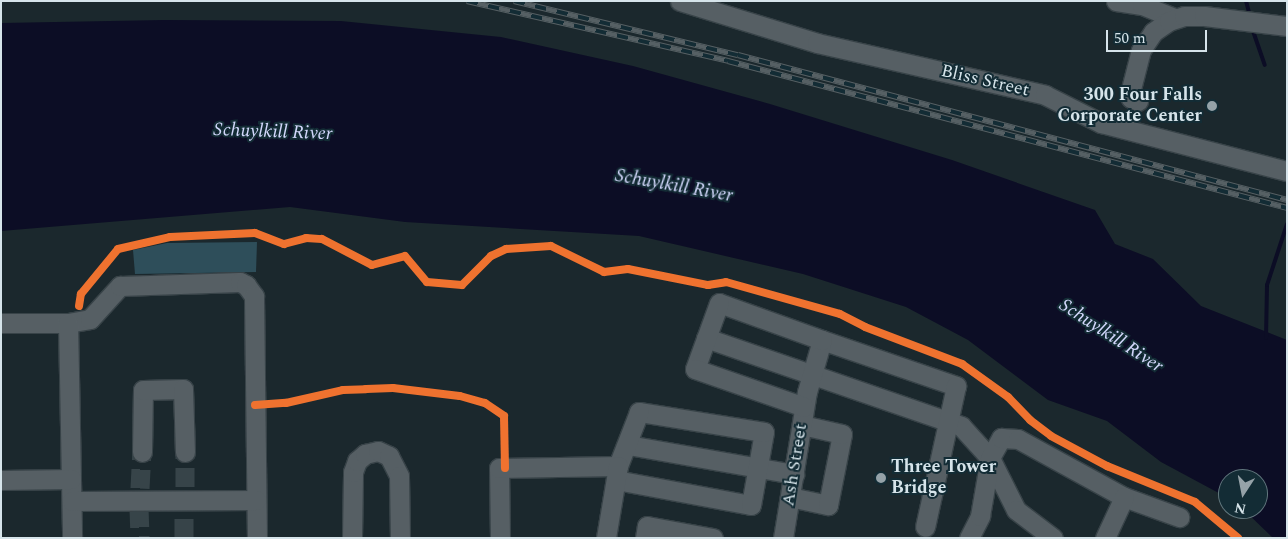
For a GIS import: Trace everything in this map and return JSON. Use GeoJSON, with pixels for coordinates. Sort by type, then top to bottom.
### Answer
{"type":"FeatureCollection","features":[{"type":"Feature","properties":{"kind":"street","name":"Bliss Street"},"geometry":{"type":"LineString","coordinates":[[680,1],[817,43],[1045,96],[1093,120],[1122,123],[1287,171]]}},
{"type":"Feature","properties":{"kind":"street"},"geometry":{"type":"LineString","coordinates":[[1116,1],[1176,10],[1194,15],[1287,26]]}},
{"type":"Feature","properties":{"kind":"street"},"geometry":{"type":"LineString","coordinates":[[1138,101],[1131,98],[1130,93],[1148,38],[1176,10]]}},
{"type":"Feature","properties":{"kind":"street"},"geometry":{"type":"LineString","coordinates":[[1,323],[68,323],[90,319],[120,286],[240,282],[246,285],[254,296],[257,538]]}},
{"type":"Feature","properties":{"kind":"street"},"geometry":{"type":"LineString","coordinates":[[925,527],[948,421],[956,386],[719,303],[695,369],[806,400],[948,421],[961,426],[990,458],[1016,510],[1053,538]]}},
{"type":"Feature","properties":{"kind":"street"},"geometry":{"type":"LineString","coordinates":[[68,323],[72,538]]}},
{"type":"Feature","properties":{"kind":"street"},"geometry":{"type":"LineString","coordinates":[[706,338],[806,400],[842,434],[828,504],[790,497]]}},
{"type":"Feature","properties":{"kind":"street","name":"Ash Street"},"geometry":{"type":"LineString","coordinates":[[783,538],[806,400],[822,340]]}},
{"type":"Feature","properties":{"kind":"street"},"geometry":{"type":"LineString","coordinates":[[142,452],[143,390],[183,389],[185,452]]}},
{"type":"Feature","properties":{"kind":"street"},"geometry":{"type":"LineString","coordinates":[[500,538],[499,468],[617,473],[751,504],[764,432],[639,412],[617,473],[606,538]]}},
{"type":"Feature","properties":{"kind":"street"},"geometry":{"type":"LineString","coordinates":[[969,538],[980,516],[990,458],[1001,438],[1018,439],[1124,497],[1179,517]]}},
{"type":"Feature","properties":{"kind":"street"},"geometry":{"type":"LineString","coordinates":[[628,445],[794,474]]}},
{"type":"Feature","properties":{"kind":"street"},"geometry":{"type":"LineString","coordinates":[[352,538],[352,472],[357,461],[365,454],[378,451],[388,456],[399,476],[400,538]]}},
{"type":"Feature","properties":{"kind":"street"},"geometry":{"type":"LineString","coordinates":[[1,480],[71,480]]}},
{"type":"Feature","properties":{"kind":"street"},"geometry":{"type":"LineString","coordinates":[[1105,538],[1124,497]]}},
{"type":"Feature","properties":{"kind":"street"},"geometry":{"type":"LineString","coordinates":[[72,501],[184,498],[256,500]]}},
{"type":"Feature","properties":{"kind":"street"},"geometry":{"type":"LineString","coordinates":[[645,538],[647,526],[714,538]]}},
{"type":"Feature","properties":{"kind":"shaded area"},"geometry":{"type":"Polygon","coordinates":[[[257,242],[256,272],[135,274],[133,250],[167,243],[257,242]]]}},
{"type":"Feature","properties":{"kind":"water","name":"Schuylkill River"},"geometry":{"type":"Polygon","coordinates":[[[164,20],[341,21],[501,37],[633,66],[770,104],[952,160],[1095,210],[1115,244],[1153,259],[1201,306],[1287,340],[1287,538],[1273,538],[1253,519],[1268,519],[1268,469],[1218,469],[1218,493],[1161,462],[1107,421],[1048,400],[968,340],[906,307],[803,274],[639,236],[405,222],[290,207],[1,231],[1,23],[164,20]]]}},
{"type":"Feature","properties":{"kind":"waterway"},"geometry":{"type":"LineString","coordinates":[[1246,1],[1250,16]]}},
{"type":"Feature","properties":{"kind":"waterway"},"geometry":{"type":"LineString","coordinates":[[1252,28],[1265,65]]}},
{"type":"Feature","properties":{"kind":"waterway"},"geometry":{"type":"LineString","coordinates":[[1266,338],[1267,285],[1287,224]]}},
{"type":"Feature","properties":{"kind":"tunnel"},"geometry":{"type":"LineString","coordinates":[[140,488],[142,452]]}},
{"type":"Feature","properties":{"kind":"tunnel"},"geometry":{"type":"LineString","coordinates":[[185,452],[185,487]]}},
{"type":"Feature","properties":{"kind":"tunnel"},"geometry":{"type":"LineString","coordinates":[[184,507],[184,538]]}},
{"type":"Feature","properties":{"kind":"tunnel"},"geometry":{"type":"LineString","coordinates":[[139,508],[140,538]]}},
{"type":"Feature","properties":{"kind":"railway"},"geometry":{"type":"LineString","coordinates":[[467,1],[728,61],[1287,208]]}},
{"type":"Feature","properties":{"kind":"railway"},"geometry":{"type":"LineString","coordinates":[[514,1],[738,55],[1287,200]]}},
{"type":"Feature","properties":{"kind":"cycle path"},"geometry":{"type":"LineString","coordinates":[[79,306],[81,294],[118,249],[170,237],[255,233],[284,244],[306,238],[322,239],[372,265],[405,256],[427,282],[462,285],[491,256],[506,249],[551,246],[604,272],[628,269],[708,285],[726,282],[840,314],[865,327],[962,364],[1008,397],[1030,420],[1051,436],[1107,466],[1195,502],[1238,538]]}},
{"type":"Feature","properties":{"kind":"cycle path"},"geometry":{"type":"LineString","coordinates":[[255,405],[286,403],[343,390],[393,388],[460,396],[485,403],[504,416],[505,468]]}},
{"type":"Feature","properties":{"kind":"place","name":"300 Four Falls Corporate Center"},"geometry":{"type":"Point","coordinates":[1212,106]}},
{"type":"Feature","properties":{"kind":"place","name":"Three Tower Bridge"},"geometry":{"type":"Point","coordinates":[881,478]}}]}
